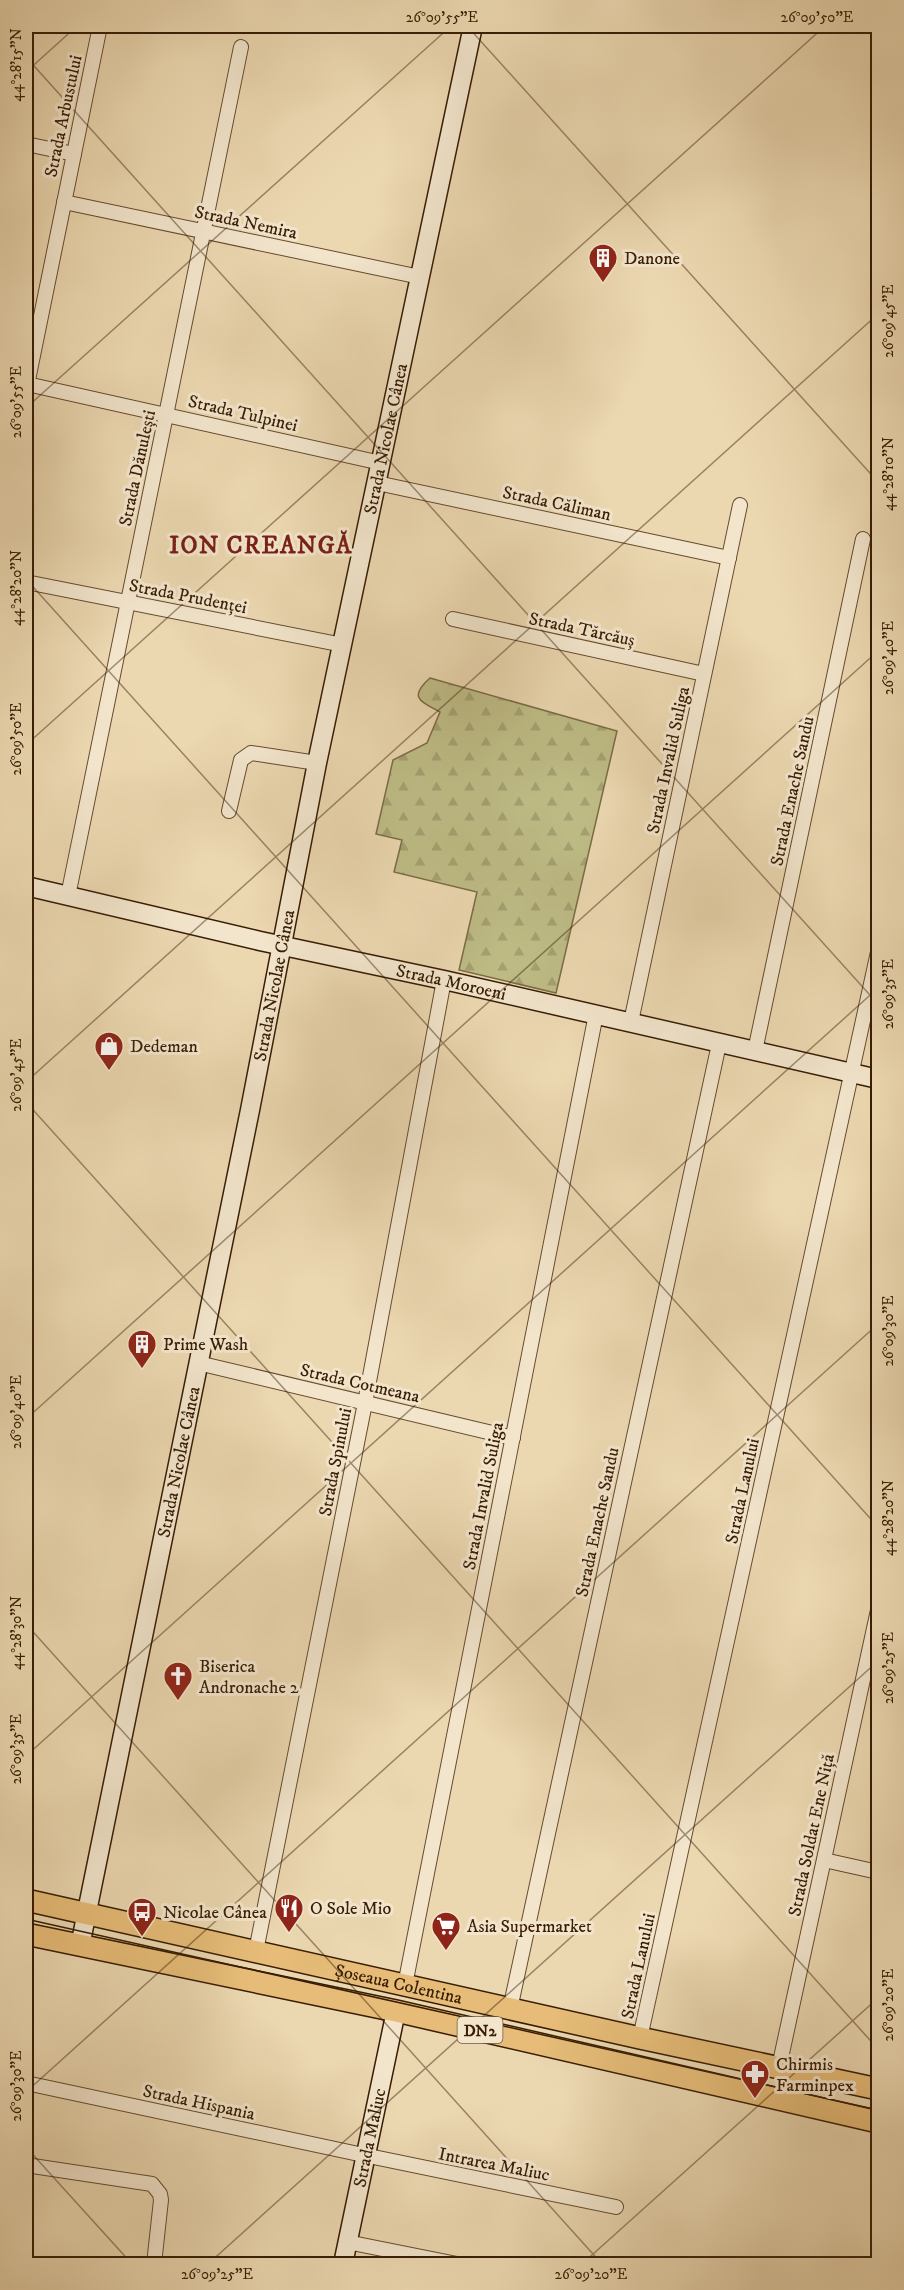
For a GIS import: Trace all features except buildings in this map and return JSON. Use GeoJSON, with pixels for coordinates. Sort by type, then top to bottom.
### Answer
{"type":"FeatureCollection","features":[{"type":"Feature","properties":{"kind":"main road","name":"Șoseaua Colentina"},"geometry":{"type":"LineString","coordinates":[[26,1899],[640,2038],[879,2089]]}},
{"type":"Feature","properties":{"kind":"main road","name":"Șoseaua Colentina"},"geometry":{"type":"LineString","coordinates":[[26,1934],[396,2011],[879,2122]]}},
{"type":"Feature","properties":{"kind":"street","name":"Strada Arbustului"},"geometry":{"type":"LineString","coordinates":[[26,387],[100,26]]}},
{"type":"Feature","properties":{"kind":"street","name":"Strada Nicolae Cânea"},"geometry":{"type":"LineString","coordinates":[[80,1946],[317,763],[472,26]]}},
{"type":"Feature","properties":{"kind":"street","name":"Strada Dănulești"},"geometry":{"type":"LineString","coordinates":[[68,896],[241,47]]}},
{"type":"Feature","properties":{"kind":"street"},"geometry":{"type":"LineString","coordinates":[[26,144],[74,154]]}},
{"type":"Feature","properties":{"kind":"street","name":"Strada Nemira"},"geometry":{"type":"LineString","coordinates":[[64,202],[420,277]]}},
{"type":"Feature","properties":{"kind":"street","name":"Strada Tulpinei"},"geometry":{"type":"LineString","coordinates":[[26,387],[166,414],[381,463]]}},
{"type":"Feature","properties":{"kind":"street","name":"Strada Căliman"},"geometry":{"type":"LineString","coordinates":[[377,483],[729,558]]}},
{"type":"Feature","properties":{"kind":"street","name":"Strada Invalid Suliga"},"geometry":{"type":"LineString","coordinates":[[631,1022],[740,505]]}},
{"type":"Feature","properties":{"kind":"street","name":"Strada Enache Sandu"},"geometry":{"type":"LineString","coordinates":[[755,1051],[863,538]]}},
{"type":"Feature","properties":{"kind":"street","name":"Strada Prudenței"},"geometry":{"type":"LineString","coordinates":[[26,582],[343,645]]}},
{"type":"Feature","properties":{"kind":"street","name":"Strada Tărcăuș"},"geometry":{"type":"LineString","coordinates":[[453,620],[704,674]]}},
{"type":"Feature","properties":{"kind":"street"},"geometry":{"type":"LineString","coordinates":[[229,811],[239,766],[245,755],[251,753],[317,763]]}},
{"type":"Feature","properties":{"kind":"street","name":"Strada Moroeni"},"geometry":{"type":"LineString","coordinates":[[26,886],[281,946],[444,980],[879,1079]]}},
{"type":"Feature","properties":{"kind":"street","name":"Strada Lanului"},"geometry":{"type":"LineString","coordinates":[[640,2038],[879,952]]}},
{"type":"Feature","properties":{"kind":"street","name":"Strada Spinului"},"geometry":{"type":"LineString","coordinates":[[256,1951],[365,1403],[444,980]]}},
{"type":"Feature","properties":{"kind":"street","name":"Strada Invalid Suliga"},"geometry":{"type":"LineString","coordinates":[[405,1985],[596,1014]]}},
{"type":"Feature","properties":{"kind":"street","name":"Strada Enache Sandu"},"geometry":{"type":"LineString","coordinates":[[510,2008],[719,1044]]}},
{"type":"Feature","properties":{"kind":"street","name":"Strada Cotmeana"},"geometry":{"type":"LineString","coordinates":[[198,1364],[513,1438]]}},
{"type":"Feature","properties":{"kind":"street","name":"Strada Soldat Ene Niță"},"geometry":{"type":"LineString","coordinates":[[779,2067],[879,1610]]}},
{"type":"Feature","properties":{"kind":"street"},"geometry":{"type":"LineString","coordinates":[[824,1860],[879,1872]]}},
{"type":"Feature","properties":{"kind":"street","name":"Strada Maliuc"},"geometry":{"type":"LineString","coordinates":[[343,2265],[396,2011]]}},
{"type":"Feature","properties":{"kind":"street","name":"Strada Hispania"},"geometry":{"type":"LineString","coordinates":[[26,2083],[365,2156]]}},
{"type":"Feature","properties":{"kind":"street","name":"Intrarea Maliuc"},"geometry":{"type":"LineString","coordinates":[[365,2156],[616,2207]]}},
{"type":"Feature","properties":{"kind":"street"},"geometry":{"type":"LineString","coordinates":[[26,2165],[147,2183],[157,2188],[161,2200],[154,2265]]}},
{"type":"Feature","properties":{"kind":"street"},"geometry":{"type":"LineString","coordinates":[[347,2242],[457,2265]]}},
{"type":"Feature","properties":{"kind":"green space"},"geometry":{"type":"Polygon","coordinates":[[[430,678],[617,731],[556,993],[459,970],[477,892],[394,872],[402,840],[376,834],[393,760],[427,743],[440,712],[423,702],[418,695],[419,690],[430,678]]]}},
{"type":"Feature","properties":{"kind":"tram line"},"geometry":{"type":"LineString","coordinates":[[26,1919],[878,2110]]}},
{"type":"Feature","properties":{"kind":"place","name":"Danone"},"geometry":{"type":"Point","coordinates":[603,284]}},
{"type":"Feature","properties":{"kind":"place","name":"Dedeman"},"geometry":{"type":"Point","coordinates":[109,1072]}},
{"type":"Feature","properties":{"kind":"place","name":"Prime Wash"},"geometry":{"type":"Point","coordinates":[142,1370]}},
{"type":"Feature","properties":{"kind":"place","name":"Biserica Andronache 2"},"geometry":{"type":"Point","coordinates":[178,1702]}},
{"type":"Feature","properties":{"kind":"place","name":"O Sole Mio"},"geometry":{"type":"Point","coordinates":[289,1934]}},
{"type":"Feature","properties":{"kind":"place","name":"Nicolae Cânea"},"geometry":{"type":"Point","coordinates":[142,1938]}},
{"type":"Feature","properties":{"kind":"place","name":"Asia Supermarket"},"geometry":{"type":"Point","coordinates":[446,1952]}},
{"type":"Feature","properties":{"kind":"place","name":"Chirmis Farminpex"},"geometry":{"type":"Point","coordinates":[755,2100]}},
{"type":"Feature","properties":{"kind":"district","name":"ION CREANGĂ"},"geometry":{"type":"Point","coordinates":[261,545]}}]}
